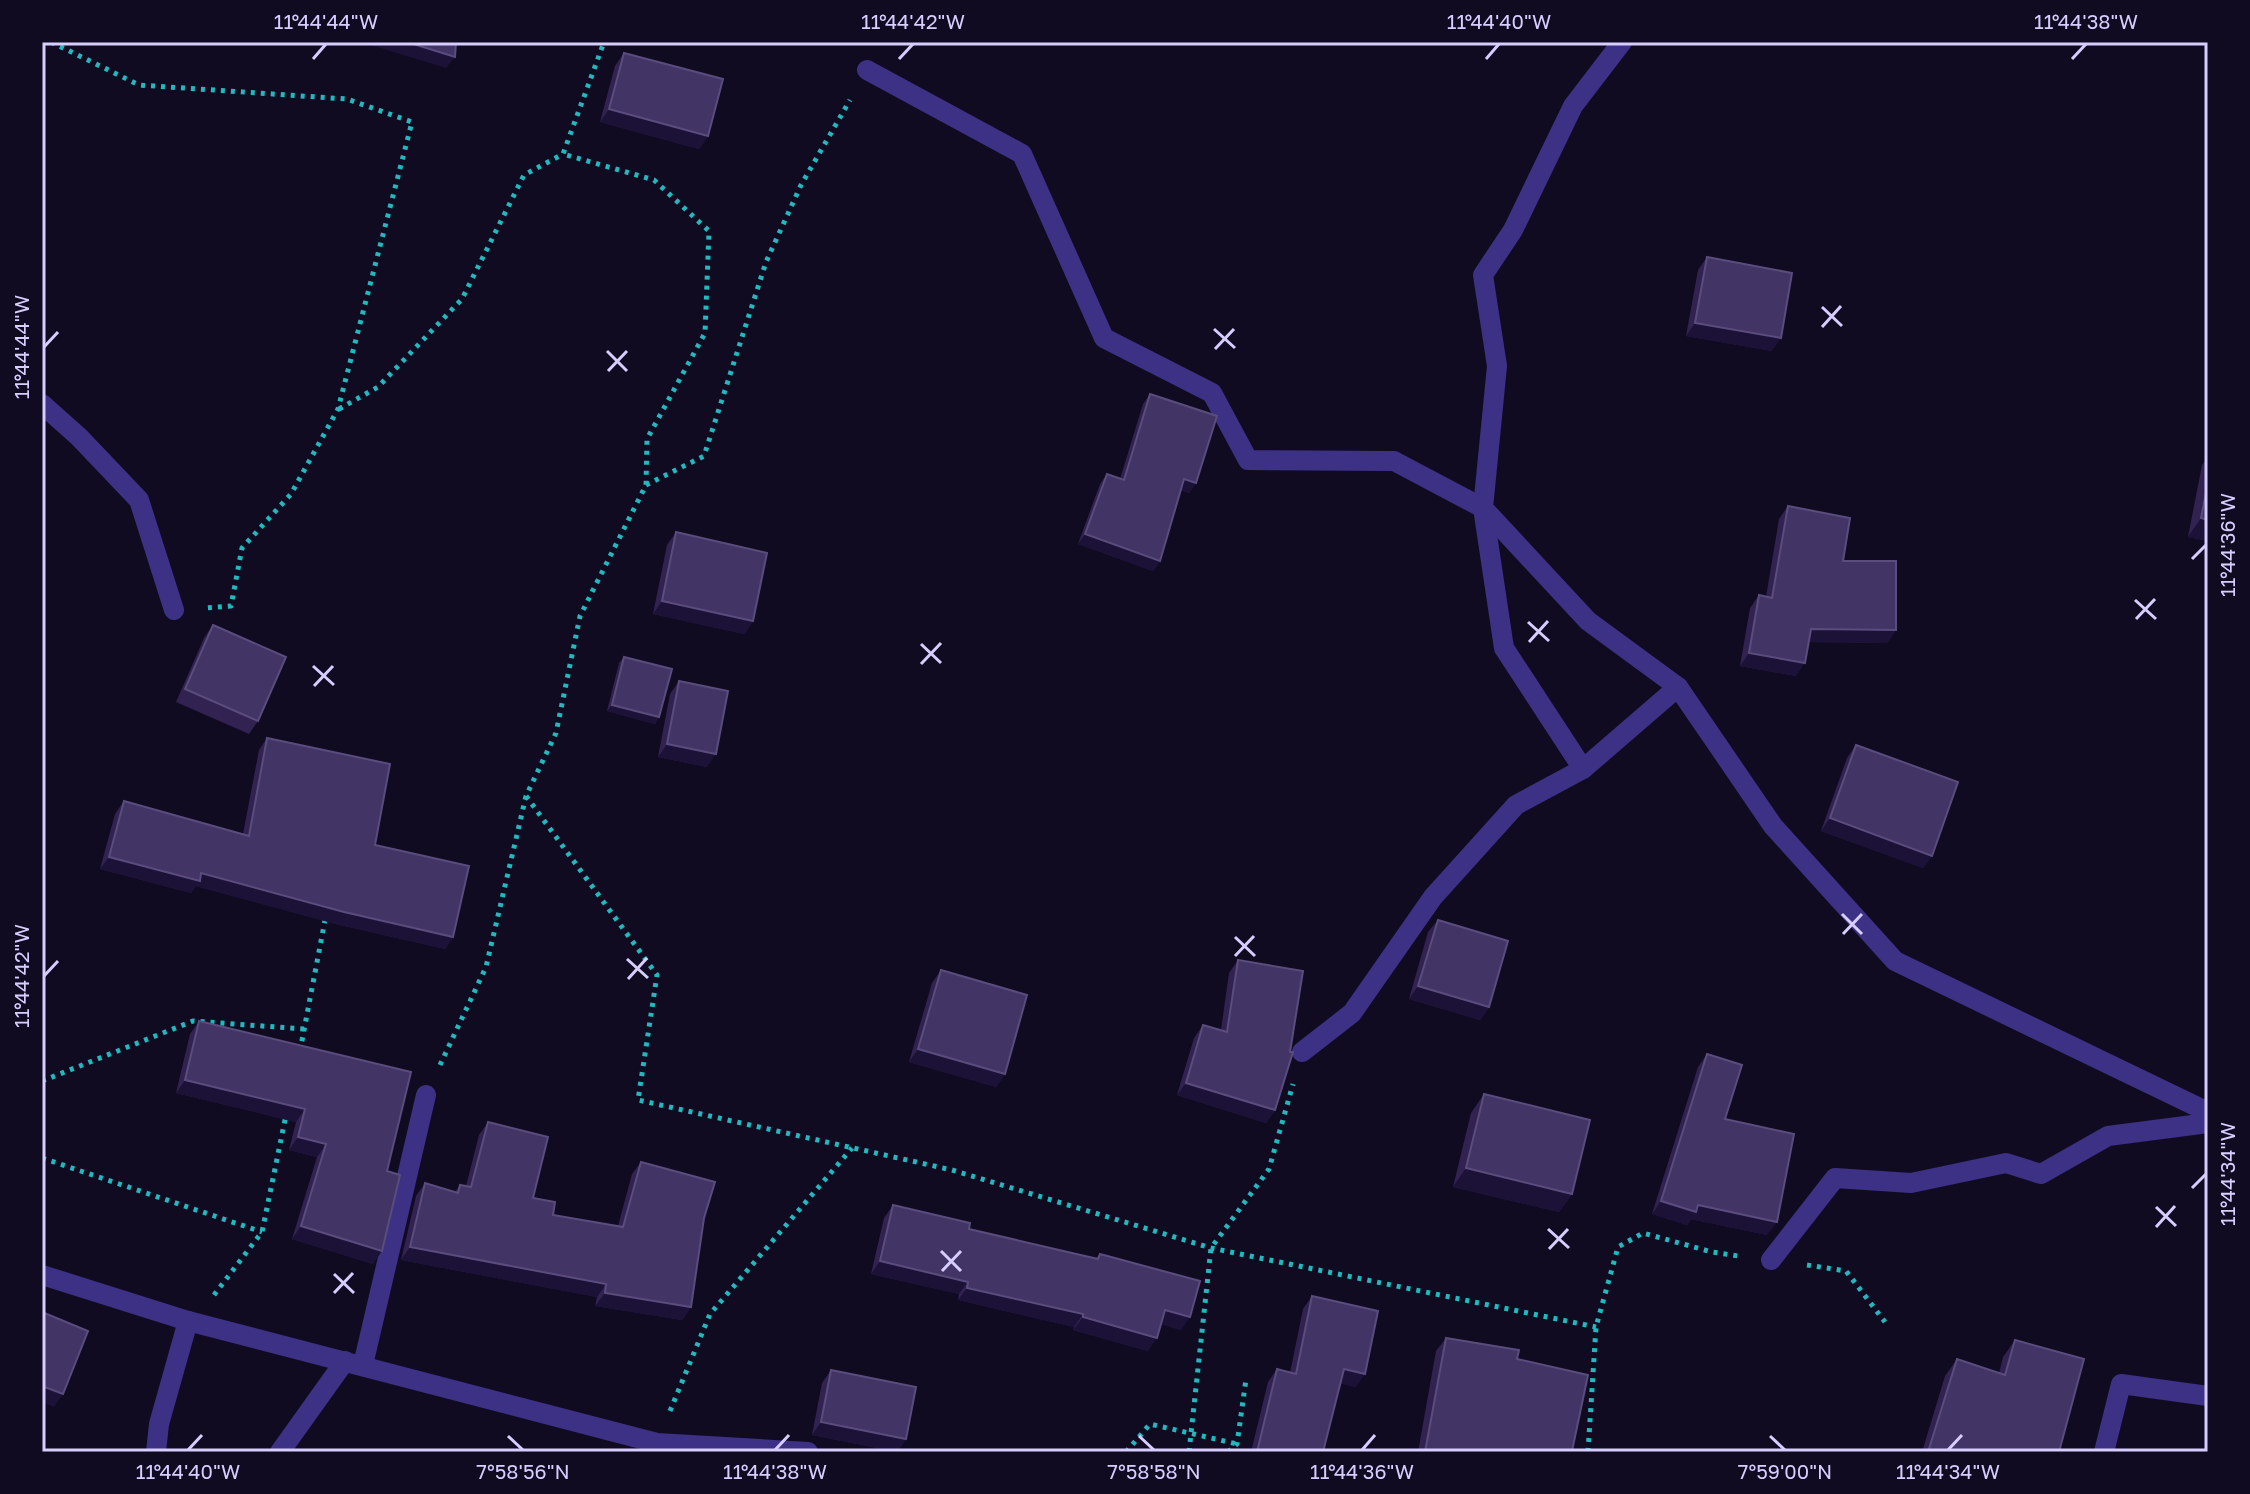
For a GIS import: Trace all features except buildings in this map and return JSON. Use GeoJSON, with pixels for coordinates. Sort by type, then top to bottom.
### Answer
{"type":"FeatureCollection","features":[{"type":"Feature","properties":{"kind":"street"},"geometry":{"type":"LineString","coordinates":[[1583,769],[1504,648],[1483,508],[1497,366],[1483,275],[1513,230],[1573,106],[1622,42]]}},
{"type":"Feature","properties":{"kind":"street"},"geometry":{"type":"LineString","coordinates":[[867,70],[1022,154],[1104,338],[1212,393],[1248,460],[1394,461],[1483,508],[1588,621],[1678,687],[1773,826],[1895,961],[2208,1112]]}},
{"type":"Feature","properties":{"kind":"street"},"geometry":{"type":"LineString","coordinates":[[42,404],[79,437],[139,500],[174,610]]}},
{"type":"Feature","properties":{"kind":"street"},"geometry":{"type":"LineString","coordinates":[[1302,1052],[1352,1013],[1433,897],[1516,805],[1583,769],[1678,687]]}},
{"type":"Feature","properties":{"kind":"street"},"geometry":{"type":"LineString","coordinates":[[280,1452],[354,1363],[426,1095]]}},
{"type":"Feature","properties":{"kind":"street"},"geometry":{"type":"LineString","coordinates":[[1771,1260],[1835,1178],[1911,1183],[2006,1163],[2041,1174],[2108,1136],[2208,1123]]}},
{"type":"Feature","properties":{"kind":"street"},"geometry":{"type":"LineString","coordinates":[[42,1275],[188,1321],[657,1443],[808,1452]]}},
{"type":"Feature","properties":{"kind":"street"},"geometry":{"type":"LineString","coordinates":[[156,1452],[159,1424],[188,1321]]}},
{"type":"Feature","properties":{"kind":"street"},"geometry":{"type":"LineString","coordinates":[[2104,1452],[2121,1384],[2208,1396]]}},
{"type":"Feature","properties":{"kind":"path"},"geometry":{"type":"LineString","coordinates":[[51,42],[139,85],[347,99],[412,122],[338,409],[291,494],[242,548],[231,606],[174,610]]}},
{"type":"Feature","properties":{"kind":"path"},"geometry":{"type":"LineString","coordinates":[[338,409],[378,387],[462,299],[524,175],[563,154],[604,42]]}},
{"type":"Feature","properties":{"kind":"path"},"geometry":{"type":"LineString","coordinates":[[646,485],[704,456],[766,262],[801,185],[867,70]]}},
{"type":"Feature","properties":{"kind":"path"},"geometry":{"type":"LineString","coordinates":[[426,1095],[486,967],[526,796],[556,733],[580,616],[646,485],[647,439],[705,333],[709,231],[654,180],[563,154]]}},
{"type":"Feature","properties":{"kind":"path"},"geometry":{"type":"LineString","coordinates":[[526,796],[657,975],[638,1100],[952,1170],[1211,1248],[1596,1327]]}},
{"type":"Feature","properties":{"kind":"path"},"geometry":{"type":"LineString","coordinates":[[298,1061],[328,906]]}},
{"type":"Feature","properties":{"kind":"path"},"geometry":{"type":"LineString","coordinates":[[42,1081],[193,1021],[304,1029]]}},
{"type":"Feature","properties":{"kind":"path"},"geometry":{"type":"LineString","coordinates":[[1189,1452],[1211,1248],[1269,1169],[1302,1052]]}},
{"type":"Feature","properties":{"kind":"path"},"geometry":{"type":"LineString","coordinates":[[188,1321],[220,1289],[262,1232],[288,1107]]}},
{"type":"Feature","properties":{"kind":"path"},"geometry":{"type":"LineString","coordinates":[[657,1443],[710,1314],[852,1148]]}},
{"type":"Feature","properties":{"kind":"path"},"geometry":{"type":"LineString","coordinates":[[42,1158],[262,1232]]}},
{"type":"Feature","properties":{"kind":"path"},"geometry":{"type":"LineString","coordinates":[[1588,1452],[1596,1327],[1618,1247],[1643,1233],[1712,1252],[1846,1271],[1885,1322]]}},
{"type":"Feature","properties":{"kind":"path"},"geometry":{"type":"LineString","coordinates":[[1228,1452],[1237,1444],[1246,1379]]}},
{"type":"Feature","properties":{"kind":"path"},"geometry":{"type":"LineString","coordinates":[[1126,1452],[1150,1424],[1237,1444]]}}]}
